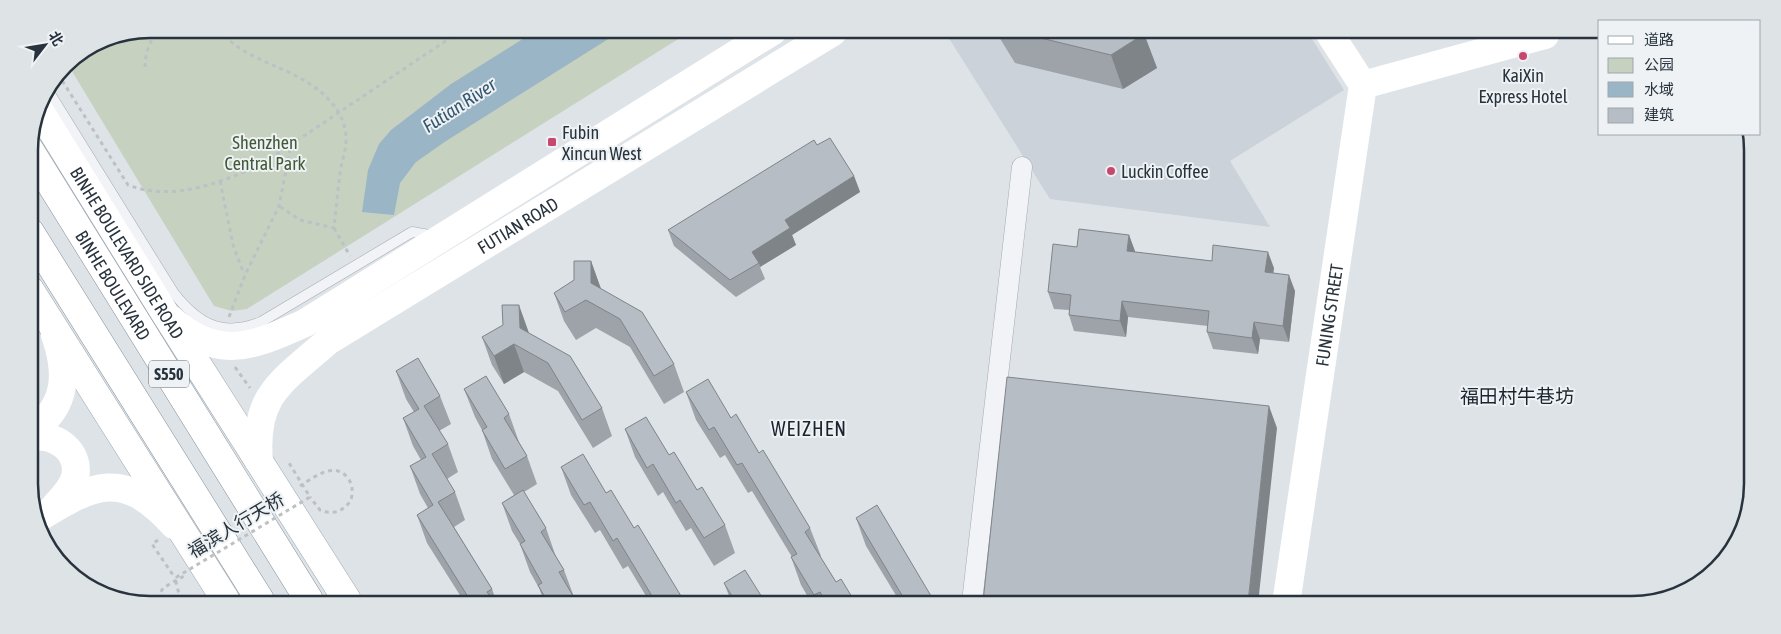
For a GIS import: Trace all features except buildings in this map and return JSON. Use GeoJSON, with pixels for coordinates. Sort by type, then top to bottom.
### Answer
{"type":"FeatureCollection","features":[{"type":"Feature","properties":{"kind":"main road","name":"FUTIAN ROAD"},"geometry":{"type":"LineString","coordinates":[[166,315],[184,331],[212,344],[230,346],[263,340],[305,323],[762,38]]}},
{"type":"Feature","properties":{"kind":"main road","name":"FUTIAN ROAD"},"geometry":{"type":"LineString","coordinates":[[259,461],[257,438],[260,418],[266,402],[275,388],[328,341],[824,38]]}},
{"type":"Feature","properties":{"kind":"main road"},"geometry":{"type":"LineString","coordinates":[[1333,38],[1363,85],[1531,38]]}},
{"type":"Feature","properties":{"kind":"main road","name":"FUNING STREET"},"geometry":{"type":"LineString","coordinates":[[1287,596],[1363,85]]}},
{"type":"Feature","properties":{"kind":"main road","name":"BINHE BOULEVARD SIDE ROAD"},"geometry":{"type":"LineString","coordinates":[[43,116],[166,315],[344,596]]}},
{"type":"Feature","properties":{"kind":"main road","name":"BINHE BOULEVARD"},"geometry":{"type":"LineString","coordinates":[[38,163],[307,596]]}},
{"type":"Feature","properties":{"kind":"main road","name":"S550"},"geometry":{"type":"LineString","coordinates":[[38,245],[258,596]]}},
{"type":"Feature","properties":{"kind":"main road"},"geometry":{"type":"LineString","coordinates":[[38,303],[224,596]]}},
{"type":"Feature","properties":{"kind":"main road"},"geometry":{"type":"LineString","coordinates":[[38,424],[48,415],[63,386],[62,355],[51,324]]}},
{"type":"Feature","properties":{"kind":"main road"},"geometry":{"type":"LineString","coordinates":[[38,437],[44,436],[55,439],[64,445],[75,465],[72,485],[43,515]]}},
{"type":"Feature","properties":{"kind":"main road"},"geometry":{"type":"LineString","coordinates":[[43,515],[81,493],[97,487],[114,486],[132,491],[149,502],[190,544]]}},
{"type":"Feature","properties":{"kind":"street"},"geometry":{"type":"LineString","coordinates":[[973,596],[1022,167]]}},
{"type":"Feature","properties":{"kind":"lane"},"geometry":{"type":"LineString","coordinates":[[51,96],[173,292],[186,309],[198,319],[229,330],[247,328],[275,314],[412,232],[442,237]]}},
{"type":"Feature","properties":{"kind":"path"},"geometry":{"type":"LineString","coordinates":[[145,67],[146,55],[152,38]]}},
{"type":"Feature","properties":{"kind":"path"},"geometry":{"type":"LineString","coordinates":[[229,38],[254,57],[280,67],[309,84],[329,98],[339,111],[346,137],[334,228],[356,266]]}},
{"type":"Feature","properties":{"kind":"path"},"geometry":{"type":"LineString","coordinates":[[62,80],[128,185],[143,191],[186,191],[220,181],[262,164],[450,38]]}},
{"type":"Feature","properties":{"kind":"path"},"geometry":{"type":"LineString","coordinates":[[229,319],[244,276],[279,206],[291,144]]}},
{"type":"Feature","properties":{"kind":"path"},"geometry":{"type":"LineString","coordinates":[[220,181],[233,245],[244,276]]}},
{"type":"Feature","properties":{"kind":"path"},"geometry":{"type":"LineString","coordinates":[[279,206],[300,220],[334,228]]}},
{"type":"Feature","properties":{"kind":"path"},"geometry":{"type":"LineString","coordinates":[[230,360],[252,390]]}},
{"type":"Feature","properties":{"kind":"path","name":"福滨人行天桥"},"geometry":{"type":"LineString","coordinates":[[288,463],[310,496],[315,505],[327,512],[341,511],[351,500],[352,486],[344,474],[333,470],[321,473],[300,486]]}},
{"type":"Feature","properties":{"kind":"path","name":"福滨人行天桥"},"geometry":{"type":"LineString","coordinates":[[175,578],[310,496]]}},
{"type":"Feature","properties":{"kind":"path","name":"福滨人行天桥"},"geometry":{"type":"LineString","coordinates":[[152,544],[175,578],[179,594],[177,596]]}},
{"type":"Feature","properties":{"kind":"path","name":"福滨人行天桥"},"geometry":{"type":"LineString","coordinates":[[159,596],[163,588],[185,576]]}},
{"type":"Feature","properties":{"kind":"shaded area"},"geometry":{"type":"Polygon","coordinates":[[[949,38],[1312,38],[1344,90],[1230,161],[1270,227],[1050,199],[949,38]]]}},
{"type":"Feature","properties":{"kind":"green space","name":"Shenzhen Central Park"},"geometry":{"type":"Polygon","coordinates":[[[135,38],[680,38],[247,309],[232,311],[214,306],[71,70],[93,52],[113,43],[135,38]]]}},
{"type":"Feature","properties":{"kind":"water","name":"Futian River"},"geometry":{"type":"Polygon","coordinates":[[[524,38],[610,38],[446,141],[416,162],[400,183],[394,215],[362,212],[368,170],[379,144],[391,130],[451,84],[524,38]]]}},
{"type":"Feature","properties":{"kind":"place","name":"KaiXin Express Hotel"},"geometry":{"type":"Point","coordinates":[1523,56]}},
{"type":"Feature","properties":{"kind":"place","name":"Fubin Xincun West"},"geometry":{"type":"Point","coordinates":[552,142]}},
{"type":"Feature","properties":{"kind":"place","name":"Luckin Coffee"},"geometry":{"type":"Point","coordinates":[1111,171]}},
{"type":"Feature","properties":{"kind":"district","name":"福田村牛巷坊"},"geometry":{"type":"Point","coordinates":[1517,396]}},
{"type":"Feature","properties":{"kind":"district","name":"WEIZHEN"},"geometry":{"type":"Point","coordinates":[809,428]}}]}
